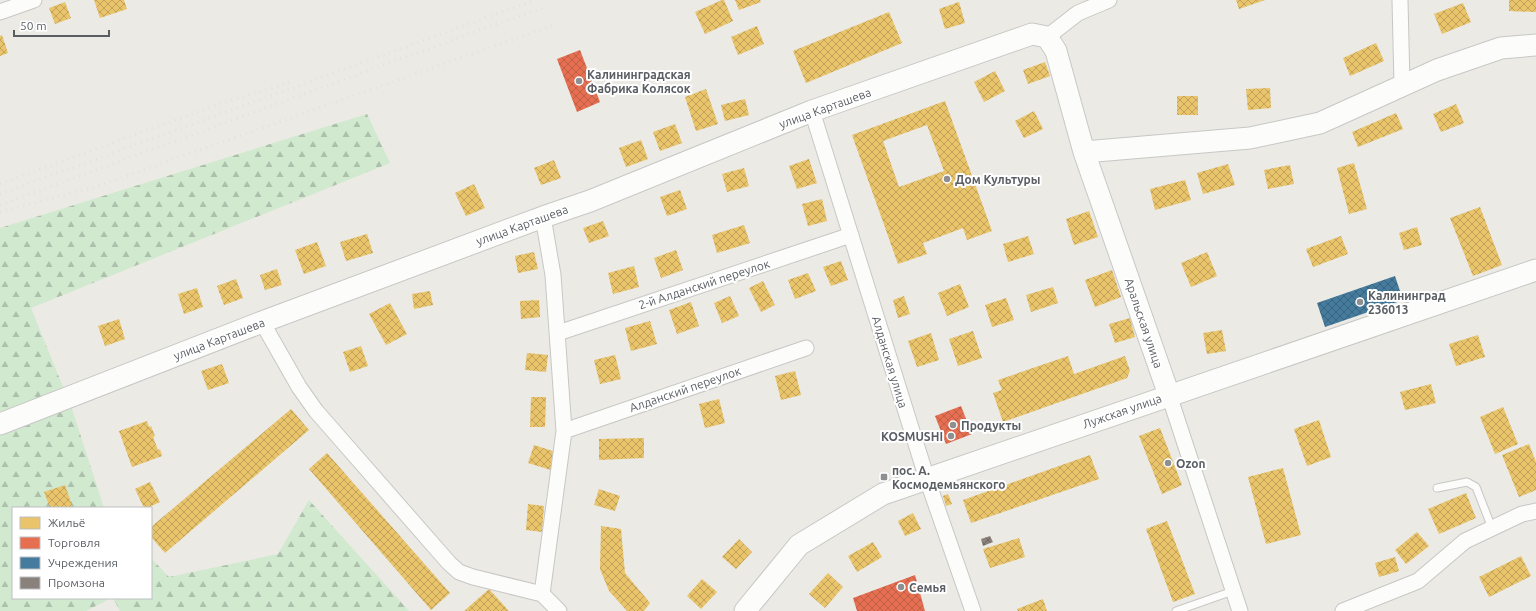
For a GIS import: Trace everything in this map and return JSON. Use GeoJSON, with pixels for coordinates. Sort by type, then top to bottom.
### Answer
{"type":"FeatureCollection","features":[{"type":"Feature","properties":{"kind":"main road","name":"улица Карташева"},"geometry":{"type":"LineString","coordinates":[[0,424],[262,322],[543,217],[590,201],[812,111],[1032,34],[1047,37]]}},
{"type":"Feature","properties":{"kind":"main road","name":"Аральская улица"},"geometry":{"type":"LineString","coordinates":[[1047,37],[1056,51],[1084,152],[1169,395]]}},
{"type":"Feature","properties":{"kind":"main road"},"geometry":{"type":"LineString","coordinates":[[1084,152],[1250,138],[1320,123],[1437,70],[1501,48],[1536,45]]}},
{"type":"Feature","properties":{"kind":"main road","name":"Лужская улица"},"geometry":{"type":"LineString","coordinates":[[745,611],[799,545],[883,494],[1536,270]]}},
{"type":"Feature","properties":{"kind":"street"},"geometry":{"type":"LineString","coordinates":[[0,12],[34,0]]}},
{"type":"Feature","properties":{"kind":"street"},"geometry":{"type":"LineString","coordinates":[[1047,37],[1078,13],[1109,0]]}},
{"type":"Feature","properties":{"kind":"street"},"geometry":{"type":"LineString","coordinates":[[1400,0],[1402,85]]}},
{"type":"Feature","properties":{"kind":"street","name":"Алданская улица"},"geometry":{"type":"LineString","coordinates":[[812,111],[927,479],[973,611]]}},
{"type":"Feature","properties":{"kind":"street"},"geometry":{"type":"LineString","coordinates":[[542,594],[564,431],[558,360],[558,333],[552,275],[543,217]]}},
{"type":"Feature","properties":{"kind":"street","name":"2-й Алданский переулок"},"geometry":{"type":"LineString","coordinates":[[558,333],[851,235]]}},
{"type":"Feature","properties":{"kind":"street"},"geometry":{"type":"LineString","coordinates":[[262,322],[299,387],[316,411],[448,563],[460,572],[466,574],[542,594],[559,611]]}},
{"type":"Feature","properties":{"kind":"street","name":"Алданский переулок"},"geometry":{"type":"LineString","coordinates":[[564,431],[806,348]]}},
{"type":"Feature","properties":{"kind":"street","name":"Аральская улица"},"geometry":{"type":"LineString","coordinates":[[1169,395],[1240,611]]}},
{"type":"Feature","properties":{"kind":"street"},"geometry":{"type":"LineString","coordinates":[[1343,611],[1418,581],[1464,541],[1522,514],[1536,511]]}},
{"type":"Feature","properties":{"kind":"lane"},"geometry":{"type":"LineString","coordinates":[[1437,488],[1467,482],[1476,487],[1492,528]]}},
{"type":"Feature","properties":{"kind":"lane"},"geometry":{"type":"LineString","coordinates":[[1176,611],[1233,591]]}},
{"type":"Feature","properties":{"kind":"green space"},"geometry":{"type":"Polygon","coordinates":[[[367,114],[390,163],[31,308],[72,409],[104,507],[12,507],[12,599],[109,599],[86,611],[0,611],[0,228],[367,114]]]}},
{"type":"Feature","properties":{"kind":"green space"},"geometry":{"type":"Polygon","coordinates":[[[309,500],[409,611],[120,611],[114,599],[152,599],[152,559],[169,577],[278,554],[309,500]]]}},
{"type":"Feature","properties":{"kind":"building: Жильё"},"geometry":{"type":"Polygon","coordinates":[[[94,0],[124,0],[127,9],[100,18],[94,0]]]}},
{"type":"Feature","properties":{"kind":"building: Жильё"},"geometry":{"type":"Polygon","coordinates":[[[724,0],[733,21],[705,34],[695,12],[724,0]]]}},
{"type":"Feature","properties":{"kind":"building: Жильё"},"geometry":{"type":"Polygon","coordinates":[[[735,0],[760,0],[761,2],[739,10],[735,0]]]}},
{"type":"Feature","properties":{"kind":"building: Жильё"},"geometry":{"type":"Polygon","coordinates":[[[1236,0],[1265,0],[1239,9],[1236,0]]]}},
{"type":"Feature","properties":{"kind":"building: Жильё"},"geometry":{"type":"Polygon","coordinates":[[[1509,0],[1536,0],[1536,12],[1509,11],[1509,0]]]}},
{"type":"Feature","properties":{"kind":"building: Жильё"},"geometry":{"type":"Polygon","coordinates":[[[65,2],[71,18],[55,24],[49,8],[65,2]]]}},
{"type":"Feature","properties":{"kind":"building: Жильё"},"geometry":{"type":"Polygon","coordinates":[[[959,2],[965,23],[945,29],[939,9],[959,2]]]}},
{"type":"Feature","properties":{"kind":"building: Жильё"},"geometry":{"type":"Polygon","coordinates":[[[1463,3],[1471,22],[1442,34],[1434,14],[1463,3]]]}},
{"type":"Feature","properties":{"kind":"building: Жильё"},"geometry":{"type":"Polygon","coordinates":[[[889,12],[902,43],[806,83],[793,51],[889,12]]]}},
{"type":"Feature","properties":{"kind":"building: Жильё"},"geometry":{"type":"Polygon","coordinates":[[[757,26],[764,44],[738,55],[731,37],[757,26]]]}},
{"type":"Feature","properties":{"kind":"building: Жильё"},"geometry":{"type":"Polygon","coordinates":[[[2,35],[8,53],[0,56],[0,36],[2,35]]]}},
{"type":"Feature","properties":{"kind":"building: Жильё"},"geometry":{"type":"Polygon","coordinates":[[[1376,43],[1384,61],[1350,76],[1343,58],[1376,43]]]}},
{"type":"Feature","properties":{"kind":"building: Жильё"},"geometry":{"type":"Polygon","coordinates":[[[1045,62],[1050,76],[1028,84],[1023,70],[1045,62]]]}},
{"type":"Feature","properties":{"kind":"building: Жильё"},"geometry":{"type":"Polygon","coordinates":[[[995,71],[1005,91],[984,102],[974,82],[995,71]]]}},
{"type":"Feature","properties":{"kind":"building: Жильё"},"geometry":{"type":"Polygon","coordinates":[[[1270,88],[1271,108],[1248,110],[1246,89],[1270,88]]]}},
{"type":"Feature","properties":{"kind":"building: Жильё"},"geometry":{"type":"Polygon","coordinates":[[[706,89],[718,124],[696,131],[685,97],[706,89]]]}},
{"type":"Feature","properties":{"kind":"building: Жильё"},"geometry":{"type":"Polygon","coordinates":[[[1177,96],[1198,96],[1198,115],[1177,115],[1177,96]]]}},
{"type":"Feature","properties":{"kind":"building: Жильё"},"geometry":{"type":"Polygon","coordinates":[[[745,99],[749,115],[725,121],[721,105],[745,99]]]}},
{"type":"Feature","properties":{"kind":"building: Жильё","name":"Дом Культуры"},"geometry":{"type":"Polygon","coordinates":[[[945,101],[992,231],[967,240],[963,228],[923,243],[927,254],[898,264],[852,135],[945,101]],[[927,125],[883,141],[899,187],[944,171],[927,125]]]}},
{"type":"Feature","properties":{"kind":"building: Жильё"},"geometry":{"type":"Polygon","coordinates":[[[1456,104],[1464,123],[1441,132],[1433,114],[1456,104]]]}},
{"type":"Feature","properties":{"kind":"building: Жильё"},"geometry":{"type":"Polygon","coordinates":[[[1034,111],[1043,129],[1024,138],[1015,121],[1034,111]]]}},
{"type":"Feature","properties":{"kind":"building: Жильё"},"geometry":{"type":"Polygon","coordinates":[[[1396,113],[1403,129],[1358,147],[1352,132],[1396,113]]]}},
{"type":"Feature","properties":{"kind":"building: Жильё"},"geometry":{"type":"Polygon","coordinates":[[[675,124],[682,143],[660,151],[653,132],[675,124]]]}},
{"type":"Feature","properties":{"kind":"building: Жильё"},"geometry":{"type":"Polygon","coordinates":[[[641,140],[648,159],[626,167],[619,148],[641,140]]]}},
{"type":"Feature","properties":{"kind":"building: Жильё"},"geometry":{"type":"Polygon","coordinates":[[[809,159],[817,183],[797,189],[789,166],[809,159]]]}},
{"type":"Feature","properties":{"kind":"building: Жильё"},"geometry":{"type":"Polygon","coordinates":[[[554,160],[561,178],[541,185],[534,168],[554,160]]]}},
{"type":"Feature","properties":{"kind":"building: Жильё"},"geometry":{"type":"Polygon","coordinates":[[[1354,163],[1367,209],[1349,214],[1337,168],[1354,163]]]}},
{"type":"Feature","properties":{"kind":"building: Жильё"},"geometry":{"type":"Polygon","coordinates":[[[1228,164],[1235,185],[1203,194],[1197,173],[1228,164]]]}},
{"type":"Feature","properties":{"kind":"building: Жильё"},"geometry":{"type":"Polygon","coordinates":[[[1290,165],[1294,184],[1268,189],[1264,170],[1290,165]]]}},
{"type":"Feature","properties":{"kind":"building: Жильё"},"geometry":{"type":"Polygon","coordinates":[[[744,168],[749,186],[727,192],[722,174],[744,168]]]}},
{"type":"Feature","properties":{"kind":"building: Жильё"},"geometry":{"type":"Polygon","coordinates":[[[1185,180],[1191,200],[1155,210],[1150,189],[1185,180]]]}},
{"type":"Feature","properties":{"kind":"building: Жильё"},"geometry":{"type":"Polygon","coordinates":[[[474,184],[485,208],[466,216],[455,193],[474,184]]]}},
{"type":"Feature","properties":{"kind":"building: Жильё"},"geometry":{"type":"Polygon","coordinates":[[[680,190],[687,209],[667,216],[660,197],[680,190]]]}},
{"type":"Feature","properties":{"kind":"building: Жильё"},"geometry":{"type":"Polygon","coordinates":[[[822,199],[827,221],[808,226],[802,204],[822,199]]]}},
{"type":"Feature","properties":{"kind":"building: Жильё"},"geometry":{"type":"Polygon","coordinates":[[[1480,207],[1502,265],[1473,276],[1450,218],[1480,207]]]}},
{"type":"Feature","properties":{"kind":"building: Жильё"},"geometry":{"type":"Polygon","coordinates":[[[1089,211],[1098,237],[1074,245],[1066,219],[1089,211]]]}},
{"type":"Feature","properties":{"kind":"building: Жильё"},"geometry":{"type":"Polygon","coordinates":[[[603,221],[609,236],[589,243],[583,228],[603,221]]]}},
{"type":"Feature","properties":{"kind":"building: Жильё"},"geometry":{"type":"Polygon","coordinates":[[[744,225],[750,243],[717,253],[712,235],[744,225]]]}},
{"type":"Feature","properties":{"kind":"building: Жильё"},"geometry":{"type":"Polygon","coordinates":[[[1417,227],[1422,245],[1404,250],[1399,233],[1417,227]]]}},
{"type":"Feature","properties":{"kind":"building: Жильё"},"geometry":{"type":"Polygon","coordinates":[[[367,234],[373,253],[346,261],[340,242],[367,234]]]}},
{"type":"Feature","properties":{"kind":"building: Жильё"},"geometry":{"type":"Polygon","coordinates":[[[1028,236],[1034,254],[1008,262],[1003,244],[1028,236]]]}},
{"type":"Feature","properties":{"kind":"building: Жильё"},"geometry":{"type":"Polygon","coordinates":[[[1341,236],[1348,254],[1313,267],[1306,249],[1341,236]]]}},
{"type":"Feature","properties":{"kind":"building: Жильё"},"geometry":{"type":"Polygon","coordinates":[[[317,242],[326,266],[304,274],[295,250],[317,242]]]}},
{"type":"Feature","properties":{"kind":"building: Жильё"},"geometry":{"type":"Polygon","coordinates":[[[676,250],[683,270],[661,278],[654,258],[676,250]]]}},
{"type":"Feature","properties":{"kind":"building: Жильё"},"geometry":{"type":"Polygon","coordinates":[[[534,252],[538,269],[518,273],[515,256],[534,252]]]}},
{"type":"Feature","properties":{"kind":"building: Жильё"},"geometry":{"type":"Polygon","coordinates":[[[1207,252],[1217,276],[1191,287],[1181,263],[1207,252]]]}},
{"type":"Feature","properties":{"kind":"building: Жильё"},"geometry":{"type":"Polygon","coordinates":[[[841,261],[848,280],[831,286],[823,267],[841,261]]]}},
{"type":"Feature","properties":{"kind":"building: Жильё"},"geometry":{"type":"Polygon","coordinates":[[[634,266],[639,287],[613,294],[608,273],[634,266]]]}},
{"type":"Feature","properties":{"kind":"building: Жильё"},"geometry":{"type":"Polygon","coordinates":[[[277,269],[282,285],[265,290],[260,275],[277,269]]]}},
{"type":"Feature","properties":{"kind":"building: Жильё"},"geometry":{"type":"Polygon","coordinates":[[[1112,270],[1121,297],[1095,307],[1085,280],[1112,270]]]}},
{"type":"Feature","properties":{"kind":"building: Жильё"},"geometry":{"type":"Polygon","coordinates":[[[808,273],[816,291],[795,299],[788,280],[808,273]]]}},
{"type":"Feature","properties":{"kind":"building: Жильё"},"geometry":{"type":"Polygon","coordinates":[[[236,279],[243,298],[224,305],[217,286],[236,279]]]}},
{"type":"Feature","properties":{"kind":"building: Жильё"},"geometry":{"type":"Polygon","coordinates":[[[763,281],[775,305],[761,312],[749,288],[763,281]]]}},
{"type":"Feature","properties":{"kind":"building: Жильё"},"geometry":{"type":"Polygon","coordinates":[[[960,284],[969,307],[947,316],[938,293],[960,284]]]}},
{"type":"Feature","properties":{"kind":"building: Жильё"},"geometry":{"type":"Polygon","coordinates":[[[1053,287],[1058,303],[1031,312],[1026,295],[1053,287]]]}},
{"type":"Feature","properties":{"kind":"building: Жильё"},"geometry":{"type":"Polygon","coordinates":[[[197,288],[203,307],[184,314],[178,294],[197,288]]]}},
{"type":"Feature","properties":{"kind":"building: Жильё"},"geometry":{"type":"Polygon","coordinates":[[[430,291],[433,305],[414,309],[412,294],[430,291]]]}},
{"type":"Feature","properties":{"kind":"building: Жильё"},"geometry":{"type":"Polygon","coordinates":[[[730,296],[739,316],[722,323],[714,303],[730,296]]]}},
{"type":"Feature","properties":{"kind":"building: Жильё"},"geometry":{"type":"Polygon","coordinates":[[[904,296],[910,314],[898,318],[893,300],[904,296]]]}},
{"type":"Feature","properties":{"kind":"building: Жильё"},"geometry":{"type":"Polygon","coordinates":[[[1006,298],[1014,320],[992,327],[985,305],[1006,298]]]}},
{"type":"Feature","properties":{"kind":"building: Жильё"},"geometry":{"type":"Polygon","coordinates":[[[539,300],[540,317],[521,319],[520,301],[539,300]]]}},
{"type":"Feature","properties":{"kind":"building: Жильё"},"geometry":{"type":"Polygon","coordinates":[[[691,302],[699,326],[677,334],[669,310],[691,302]]]}},
{"type":"Feature","properties":{"kind":"building: Жильё"},"geometry":{"type":"Polygon","coordinates":[[[390,303],[407,334],[386,345],[369,314],[390,303]]]}},
{"type":"Feature","properties":{"kind":"building: Жильё"},"geometry":{"type":"Polygon","coordinates":[[[1130,318],[1135,337],[1115,343],[1109,324],[1130,318]]]}},
{"type":"Feature","properties":{"kind":"building: Жильё"},"geometry":{"type":"Polygon","coordinates":[[[119,319],[125,339],[105,346],[98,326],[119,319]]]}},
{"type":"Feature","properties":{"kind":"building: Жильё"},"geometry":{"type":"Polygon","coordinates":[[[650,321],[657,344],[631,351],[625,328],[650,321]]]}},
{"type":"Feature","properties":{"kind":"building: Жильё"},"geometry":{"type":"Polygon","coordinates":[[[1222,330],[1226,351],[1207,354],[1203,333],[1222,330]]]}},
{"type":"Feature","properties":{"kind":"building: Жильё"},"geometry":{"type":"Polygon","coordinates":[[[973,331],[982,358],[958,366],[949,339],[973,331]]]}},
{"type":"Feature","properties":{"kind":"building: Жильё"},"geometry":{"type":"Polygon","coordinates":[[[931,333],[939,360],[917,367],[908,341],[931,333]]]}},
{"type":"Feature","properties":{"kind":"building: Жильё"},"geometry":{"type":"Polygon","coordinates":[[[1478,335],[1485,357],[1456,366],[1449,344],[1478,335]]]}},
{"type":"Feature","properties":{"kind":"building: Жильё"},"geometry":{"type":"Polygon","coordinates":[[[361,346],[368,366],[350,372],[343,352],[361,346]]]}},
{"type":"Feature","properties":{"kind":"building: Жильё"},"geometry":{"type":"Polygon","coordinates":[[[527,353],[548,355],[546,372],[525,370],[527,353]]]}},
{"type":"Feature","properties":{"kind":"building: Жильё"},"geometry":{"type":"Polygon","coordinates":[[[615,355],[621,379],[600,384],[594,360],[615,355]]]}},
{"type":"Feature","properties":{"kind":"building: Жильё"},"geometry":{"type":"Polygon","coordinates":[[[1068,356],[1074,374],[1125,356],[1130,371],[1127,378],[1003,422],[993,393],[1002,390],[998,380],[1068,356]]]}},
{"type":"Feature","properties":{"kind":"building: Жильё"},"geometry":{"type":"Polygon","coordinates":[[[222,364],[229,383],[208,390],[201,371],[222,364]]]}},
{"type":"Feature","properties":{"kind":"building: Жильё"},"geometry":{"type":"Polygon","coordinates":[[[795,371],[801,395],[781,400],[775,376],[795,371]]]}},
{"type":"Feature","properties":{"kind":"building: Жильё"},"geometry":{"type":"Polygon","coordinates":[[[1431,384],[1436,403],[1405,410],[1400,392],[1431,384]]]}},
{"type":"Feature","properties":{"kind":"building: Жильё"},"geometry":{"type":"Polygon","coordinates":[[[531,397],[546,397],[545,427],[530,427],[531,397]]]}},
{"type":"Feature","properties":{"kind":"building: Жильё"},"geometry":{"type":"Polygon","coordinates":[[[719,399],[725,423],[705,428],[699,404],[719,399]]]}},
{"type":"Feature","properties":{"kind":"building: Жильё"},"geometry":{"type":"Polygon","coordinates":[[[1503,407],[1518,444],[1495,454],[1480,417],[1503,407]]]}},
{"type":"Feature","properties":{"kind":"building: Жильё"},"geometry":{"type":"Polygon","coordinates":[[[291,409],[309,430],[165,553],[152,538],[152,526],[291,409]]]}},
{"type":"Feature","properties":{"kind":"building: Жильё"},"geometry":{"type":"Polygon","coordinates":[[[1319,420],[1331,457],[1307,466],[1294,429],[1319,420]]]}},
{"type":"Feature","properties":{"kind":"building: Жильё"},"geometry":{"type":"Polygon","coordinates":[[[147,421],[149,427],[151,426],[155,436],[153,437],[162,456],[132,467],[119,431],[147,421]]]}},
{"type":"Feature","properties":{"kind":"building: Жильё"},"geometry":{"type":"Polygon","coordinates":[[[1160,428],[1182,485],[1162,494],[1139,436],[1160,428]]]}},
{"type":"Feature","properties":{"kind":"building: Жильё"},"geometry":{"type":"Polygon","coordinates":[[[644,438],[644,458],[599,460],[599,439],[644,438]]]}},
{"type":"Feature","properties":{"kind":"building: Жильё"},"geometry":{"type":"Polygon","coordinates":[[[1529,444],[1536,462],[1536,490],[1519,497],[1502,455],[1529,444]]]}},
{"type":"Feature","properties":{"kind":"building: Жильё"},"geometry":{"type":"Polygon","coordinates":[[[534,445],[559,453],[554,471],[528,463],[534,445]]]}},
{"type":"Feature","properties":{"kind":"building: Жильё"},"geometry":{"type":"Polygon","coordinates":[[[327,453],[450,593],[431,610],[309,469],[327,453]]]}},
{"type":"Feature","properties":{"kind":"building: Жильё"},"geometry":{"type":"Polygon","coordinates":[[[1090,455],[1099,479],[971,523],[963,500],[1090,455]]]}},
{"type":"Feature","properties":{"kind":"building: Жильё"},"geometry":{"type":"Polygon","coordinates":[[[1283,468],[1301,535],[1266,544],[1248,477],[1283,468]]]}},
{"type":"Feature","properties":{"kind":"building: Жильё"},"geometry":{"type":"Polygon","coordinates":[[[150,482],[160,502],[149,507],[144,507],[135,489],[150,482]]]}},
{"type":"Feature","properties":{"kind":"building: Жильё"},"geometry":{"type":"Polygon","coordinates":[[[65,485],[73,507],[50,507],[44,492],[65,485]]]}},
{"type":"Feature","properties":{"kind":"building: Жильё"},"geometry":{"type":"Polygon","coordinates":[[[599,489],[620,496],[615,511],[594,505],[599,489]]]}},
{"type":"Feature","properties":{"kind":"building: Жильё"},"geometry":{"type":"Polygon","coordinates":[[[1466,493],[1476,518],[1439,534],[1428,509],[1466,493]]]}},
{"type":"Feature","properties":{"kind":"building: Жильё"},"geometry":{"type":"Polygon","coordinates":[[[948,494],[952,504],[946,506],[943,496],[948,494]]]}},
{"type":"Feature","properties":{"kind":"building: Жильё"},"geometry":{"type":"Polygon","coordinates":[[[528,504],[544,506],[542,532],[526,530],[528,504]]]}},
{"type":"Feature","properties":{"kind":"building: Жильё"},"geometry":{"type":"Polygon","coordinates":[[[913,513],[921,529],[905,536],[898,521],[913,513]]]}},
{"type":"Feature","properties":{"kind":"building: Жильё"},"geometry":{"type":"Polygon","coordinates":[[[1167,521],[1195,594],[1173,602],[1146,529],[1167,521]]]}},
{"type":"Feature","properties":{"kind":"building: Жильё"},"geometry":{"type":"Polygon","coordinates":[[[601,526],[621,529],[625,573],[650,603],[644,611],[627,611],[609,591],[600,569],[601,526]]]}},
{"type":"Feature","properties":{"kind":"building: Жильё"},"geometry":{"type":"Polygon","coordinates":[[[1417,532],[1429,546],[1406,564],[1395,550],[1417,532]]]}},
{"type":"Feature","properties":{"kind":"building: Жильё"},"geometry":{"type":"Polygon","coordinates":[[[1019,538],[1025,557],[990,568],[983,549],[1019,538]]]}},
{"type":"Feature","properties":{"kind":"building: Жильё"},"geometry":{"type":"Polygon","coordinates":[[[739,539],[752,552],[736,569],[722,557],[739,539]]]}},
{"type":"Feature","properties":{"kind":"building: Жильё"},"geometry":{"type":"Polygon","coordinates":[[[873,542],[882,557],[857,572],[848,556],[873,542]]]}},
{"type":"Feature","properties":{"kind":"building: Жильё"},"geometry":{"type":"Polygon","coordinates":[[[1521,556],[1531,576],[1489,597],[1479,577],[1521,556]]]}},
{"type":"Feature","properties":{"kind":"building: Жильё"},"geometry":{"type":"Polygon","coordinates":[[[1395,557],[1399,571],[1379,577],[1375,563],[1395,557]]]}},
{"type":"Feature","properties":{"kind":"building: Жильё"},"geometry":{"type":"Polygon","coordinates":[[[828,573],[843,587],[825,608],[809,594],[828,573]]]}},
{"type":"Feature","properties":{"kind":"building: Жильё"},"geometry":{"type":"Polygon","coordinates":[[[702,579],[717,592],[701,609],[687,596],[702,579]]]}},
{"type":"Feature","properties":{"kind":"building: Жильё"},"geometry":{"type":"Polygon","coordinates":[[[489,589],[509,611],[464,611],[489,589]]]}},
{"type":"Feature","properties":{"kind":"building: Жильё"},"geometry":{"type":"Polygon","coordinates":[[[1043,599],[1047,611],[1018,611],[1017,609],[1043,599]]]}},
{"type":"Feature","properties":{"kind":"building: Торговля","name":"Калининградская Фабрика Колясок"},"geometry":{"type":"Polygon","coordinates":[[[580,50],[600,102],[577,112],[557,59],[580,50]]]}},
{"type":"Feature","properties":{"kind":"building: Торговля","name":"Продукты"},"geometry":{"type":"Polygon","coordinates":[[[961,406],[972,434],[946,444],[935,416],[961,406]]]}},
{"type":"Feature","properties":{"kind":"building: Торговля","name":"Семья"},"geometry":{"type":"Polygon","coordinates":[[[915,575],[925,611],[857,611],[853,598],[915,575]]]}},
{"type":"Feature","properties":{"kind":"building: Учреждения"},"geometry":{"type":"Polygon","coordinates":[[[1395,276],[1403,300],[1325,327],[1317,303],[1395,276]]]}},
{"type":"Feature","properties":{"kind":"building: Промзона"},"geometry":{"type":"Polygon","coordinates":[[[990,536],[993,542],[983,546],[981,539],[990,536]]]}},
{"type":"Feature","properties":{"kind":"railway"},"geometry":{"type":"LineString","coordinates":[[0,194],[535,0]]}},
{"type":"Feature","properties":{"kind":"railway"},"geometry":{"type":"LineString","coordinates":[[0,205],[488,27],[547,7]]}},
{"type":"Feature","properties":{"kind":"railway"},"geometry":{"type":"LineString","coordinates":[[0,212],[95,187],[554,25]]}},
{"type":"Feature","properties":{"kind":"railway"},"geometry":{"type":"LineString","coordinates":[[0,184],[219,104],[292,82]]}},
{"type":"Feature","properties":{"kind":"place","name":"Калининградская Фабрика Колясок"},"geometry":{"type":"Point","coordinates":[579,81]}},
{"type":"Feature","properties":{"kind":"place","name":"Дом Культуры"},"geometry":{"type":"Point","coordinates":[947,179]}},
{"type":"Feature","properties":{"kind":"place","name":"Калининград 236013"},"geometry":{"type":"Point","coordinates":[1360,302]}},
{"type":"Feature","properties":{"kind":"place","name":"Продукты"},"geometry":{"type":"Point","coordinates":[953,425]}},
{"type":"Feature","properties":{"kind":"place","name":"KOSMUSHI"},"geometry":{"type":"Point","coordinates":[951,436]}},
{"type":"Feature","properties":{"kind":"place","name":"Ozon"},"geometry":{"type":"Point","coordinates":[1168,463]}},
{"type":"Feature","properties":{"kind":"place","name":"пос. А. Космодемьянского"},"geometry":{"type":"Point","coordinates":[884,477]}},
{"type":"Feature","properties":{"kind":"place","name":"Семья"},"geometry":{"type":"Point","coordinates":[901,587]}}]}
